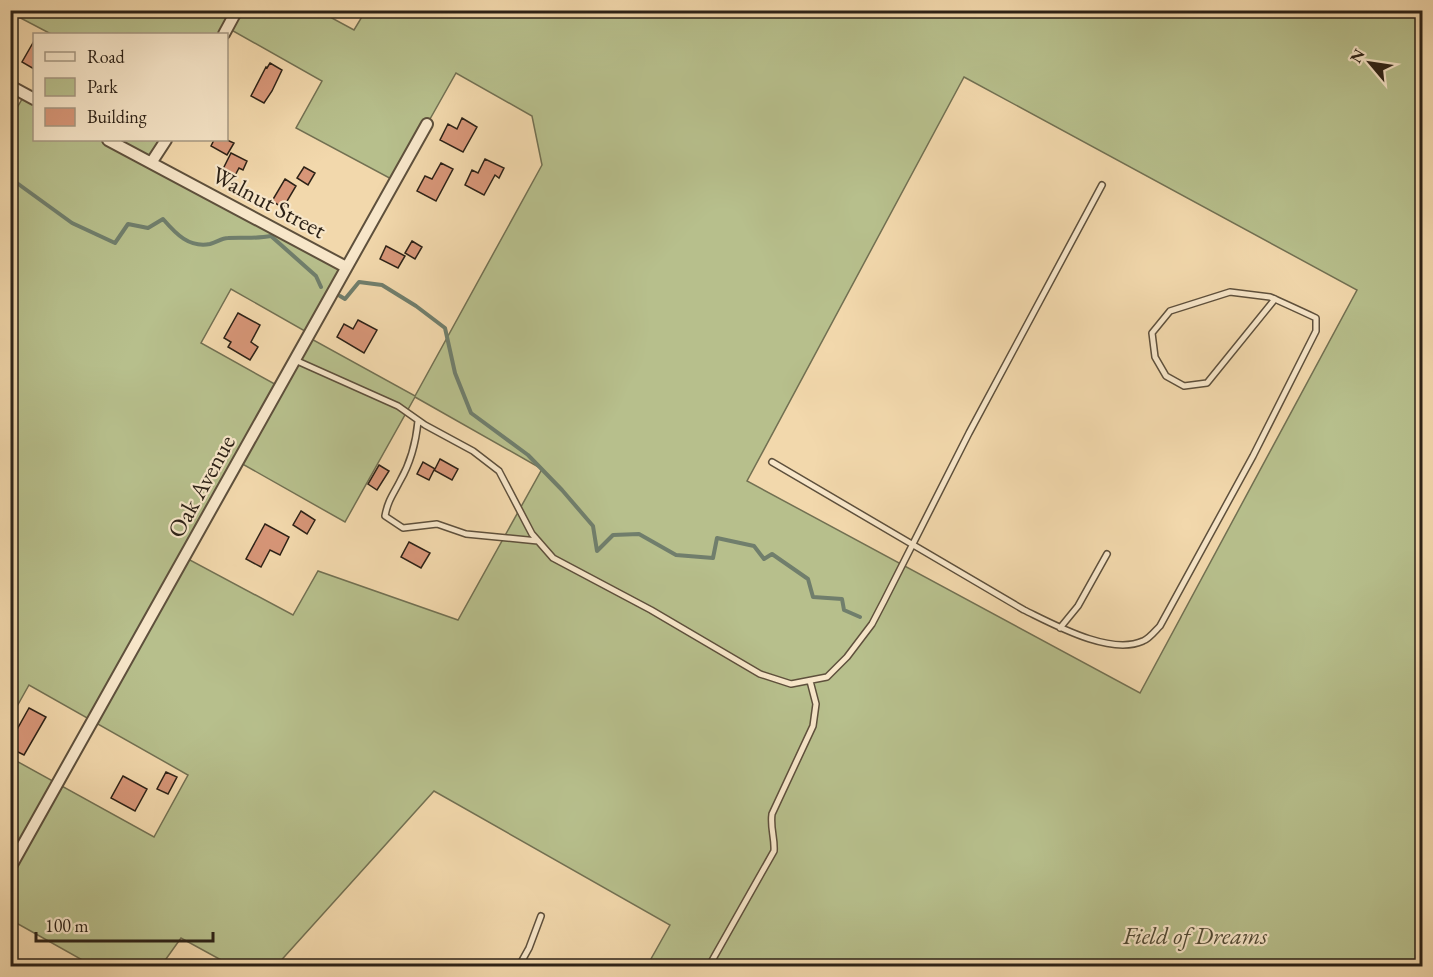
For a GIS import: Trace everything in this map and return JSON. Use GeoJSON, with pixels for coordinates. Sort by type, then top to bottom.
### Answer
{"type":"FeatureCollection","features":[{"type":"Feature","properties":{"kind":"street"},"geometry":{"type":"LineString","coordinates":[[225,33],[237,10]]}},
{"type":"Feature","properties":{"kind":"street"},"geometry":{"type":"LineString","coordinates":[[10,86],[33,98]]}},
{"type":"Feature","properties":{"kind":"street","name":"Oak Avenue"},"geometry":{"type":"LineString","coordinates":[[10,868],[427,124]]}},
{"type":"Feature","properties":{"kind":"street","name":"Walnut Street"},"geometry":{"type":"LineString","coordinates":[[110,141],[346,267]]}},
{"type":"Feature","properties":{"kind":"street"},"geometry":{"type":"LineString","coordinates":[[151,163],[165,141]]}},
{"type":"Feature","properties":{"kind":"lane"},"geometry":{"type":"LineString","coordinates":[[296,360],[398,406],[418,421],[473,451],[499,471],[532,534],[553,558],[651,610],[760,674],[791,684],[810,681],[827,677],[847,657],[872,624],[974,423],[1102,184]]}},
{"type":"Feature","properties":{"kind":"lane"},"geometry":{"type":"LineString","coordinates":[[772,462],[1024,610],[1060,628],[1096,641],[1125,645],[1144,641],[1161,626],[1253,456],[1316,331],[1316,318],[1275,299],[1230,292],[1170,311],[1152,333],[1155,357],[1166,376],[1184,386],[1207,383],[1275,299]]}},
{"type":"Feature","properties":{"kind":"lane"},"geometry":{"type":"LineString","coordinates":[[418,421],[416,445],[401,480],[388,500],[385,516],[403,528],[437,524],[466,534],[538,541]]}},
{"type":"Feature","properties":{"kind":"lane"},"geometry":{"type":"LineString","coordinates":[[1060,628],[1078,606],[1107,554]]}},
{"type":"Feature","properties":{"kind":"lane"},"geometry":{"type":"LineString","coordinates":[[709,966],[774,851],[775,840],[770,828],[771,814],[813,726],[816,704],[810,681]]}},
{"type":"Feature","properties":{"kind":"lane"},"geometry":{"type":"LineString","coordinates":[[519,966],[529,948],[541,916]]}},
{"type":"Feature","properties":{"kind":"green space","name":"Field of Dreams"},"geometry":{"type":"Polygon","coordinates":[[[366,10],[1422,11],[1422,966],[647,966],[670,925],[434,791],[276,966],[232,966],[181,938],[161,966],[84,966],[86,962],[11,920],[11,758],[154,837],[188,775],[29,685],[11,717],[10,120],[25,94],[33,98],[33,141],[165,141],[152,163],[346,267],[310,334],[231,289],[201,343],[280,387],[308,337],[415,396],[542,165],[532,116],[456,73],[395,181],[296,128],[322,81],[228,28],[225,33],[49,33],[11,11],[319,11],[354,30],[366,10]],[[964,77],[747,481],[1140,693],[1357,290],[964,77]],[[415,397],[345,522],[239,462],[186,558],[293,615],[318,571],[458,620],[542,469],[415,397]]]}},
{"type":"Feature","properties":{"kind":"building"},"geometry":{"type":"Polygon","coordinates":[[[33,43],[33,68],[22,62],[33,43]]]}},
{"type":"Feature","properties":{"kind":"building"},"geometry":{"type":"Polygon","coordinates":[[[270,63],[282,70],[264,103],[251,96],[270,63]]]}},
{"type":"Feature","properties":{"kind":"building"},"geometry":{"type":"Polygon","coordinates":[[[462,118],[477,127],[463,152],[440,140],[448,124],[457,129],[462,118]]]}},
{"type":"Feature","properties":{"kind":"building"},"geometry":{"type":"Polygon","coordinates":[[[228,140],[234,143],[227,155],[211,146],[214,141],[228,140]]]}},
{"type":"Feature","properties":{"kind":"building"},"geometry":{"type":"Polygon","coordinates":[[[231,153],[247,161],[243,170],[239,168],[231,183],[219,177],[231,153]]]}},
{"type":"Feature","properties":{"kind":"building"},"geometry":{"type":"Polygon","coordinates":[[[485,159],[504,168],[499,178],[495,175],[484,195],[465,185],[472,170],[478,173],[485,159]]]}},
{"type":"Feature","properties":{"kind":"building"},"geometry":{"type":"Polygon","coordinates":[[[441,163],[453,169],[436,201],[417,191],[425,176],[432,179],[441,163]]]}},
{"type":"Feature","properties":{"kind":"building"},"geometry":{"type":"Polygon","coordinates":[[[304,167],[315,173],[308,185],[297,178],[304,167]]]}},
{"type":"Feature","properties":{"kind":"building"},"geometry":{"type":"Polygon","coordinates":[[[285,179],[296,186],[283,208],[272,201],[285,179]]]}},
{"type":"Feature","properties":{"kind":"building"},"geometry":{"type":"Polygon","coordinates":[[[412,241],[422,247],[415,259],[405,253],[412,241]]]}},
{"type":"Feature","properties":{"kind":"building"},"geometry":{"type":"Polygon","coordinates":[[[386,246],[405,256],[398,268],[380,259],[386,246]]]}},
{"type":"Feature","properties":{"kind":"building"},"geometry":{"type":"Polygon","coordinates":[[[238,313],[260,325],[251,342],[258,347],[250,360],[228,347],[231,342],[224,338],[238,313]]]}},
{"type":"Feature","properties":{"kind":"building"},"geometry":{"type":"Polygon","coordinates":[[[358,320],[377,330],[364,353],[337,337],[344,324],[353,329],[358,320]]]}},
{"type":"Feature","properties":{"kind":"building"},"geometry":{"type":"Polygon","coordinates":[[[440,459],[458,469],[452,480],[434,470],[429,480],[417,474],[423,462],[435,469],[440,459]]]}},
{"type":"Feature","properties":{"kind":"building"},"geometry":{"type":"Polygon","coordinates":[[[379,465],[389,471],[377,490],[368,484],[379,465]]]}},
{"type":"Feature","properties":{"kind":"building"},"geometry":{"type":"Polygon","coordinates":[[[301,511],[315,520],[307,534],[293,525],[301,511]]]}},
{"type":"Feature","properties":{"kind":"building"},"geometry":{"type":"Polygon","coordinates":[[[265,524],[289,537],[280,555],[270,550],[261,567],[246,559],[265,524]]]}},
{"type":"Feature","properties":{"kind":"building"},"geometry":{"type":"Polygon","coordinates":[[[409,542],[430,553],[421,568],[401,557],[409,542]]]}},
{"type":"Feature","properties":{"kind":"building"},"geometry":{"type":"Polygon","coordinates":[[[29,708],[46,717],[24,755],[10,748],[10,742],[29,708]]]}},
{"type":"Feature","properties":{"kind":"building"},"geometry":{"type":"Polygon","coordinates":[[[166,772],[177,777],[168,794],[157,789],[166,772]]]}},
{"type":"Feature","properties":{"kind":"building"},"geometry":{"type":"Polygon","coordinates":[[[123,776],[147,789],[135,811],[111,798],[123,776]]]}},
{"type":"Feature","properties":{"kind":"waterway"},"geometry":{"type":"LineString","coordinates":[[10,178],[72,223],[115,243],[128,224],[148,228],[163,219],[178,235],[189,242],[202,245],[226,238],[271,236],[316,276],[321,287]]}},
{"type":"Feature","properties":{"kind":"waterway"},"geometry":{"type":"LineString","coordinates":[[340,296],[345,299],[359,282],[382,285],[416,306],[445,328],[455,373],[471,413],[528,455],[562,490],[593,526],[597,551],[613,535],[639,534],[676,555],[713,558],[717,538],[754,546],[764,559],[772,554],[808,579],[813,597],[842,599],[844,610],[860,617]]}}]}
